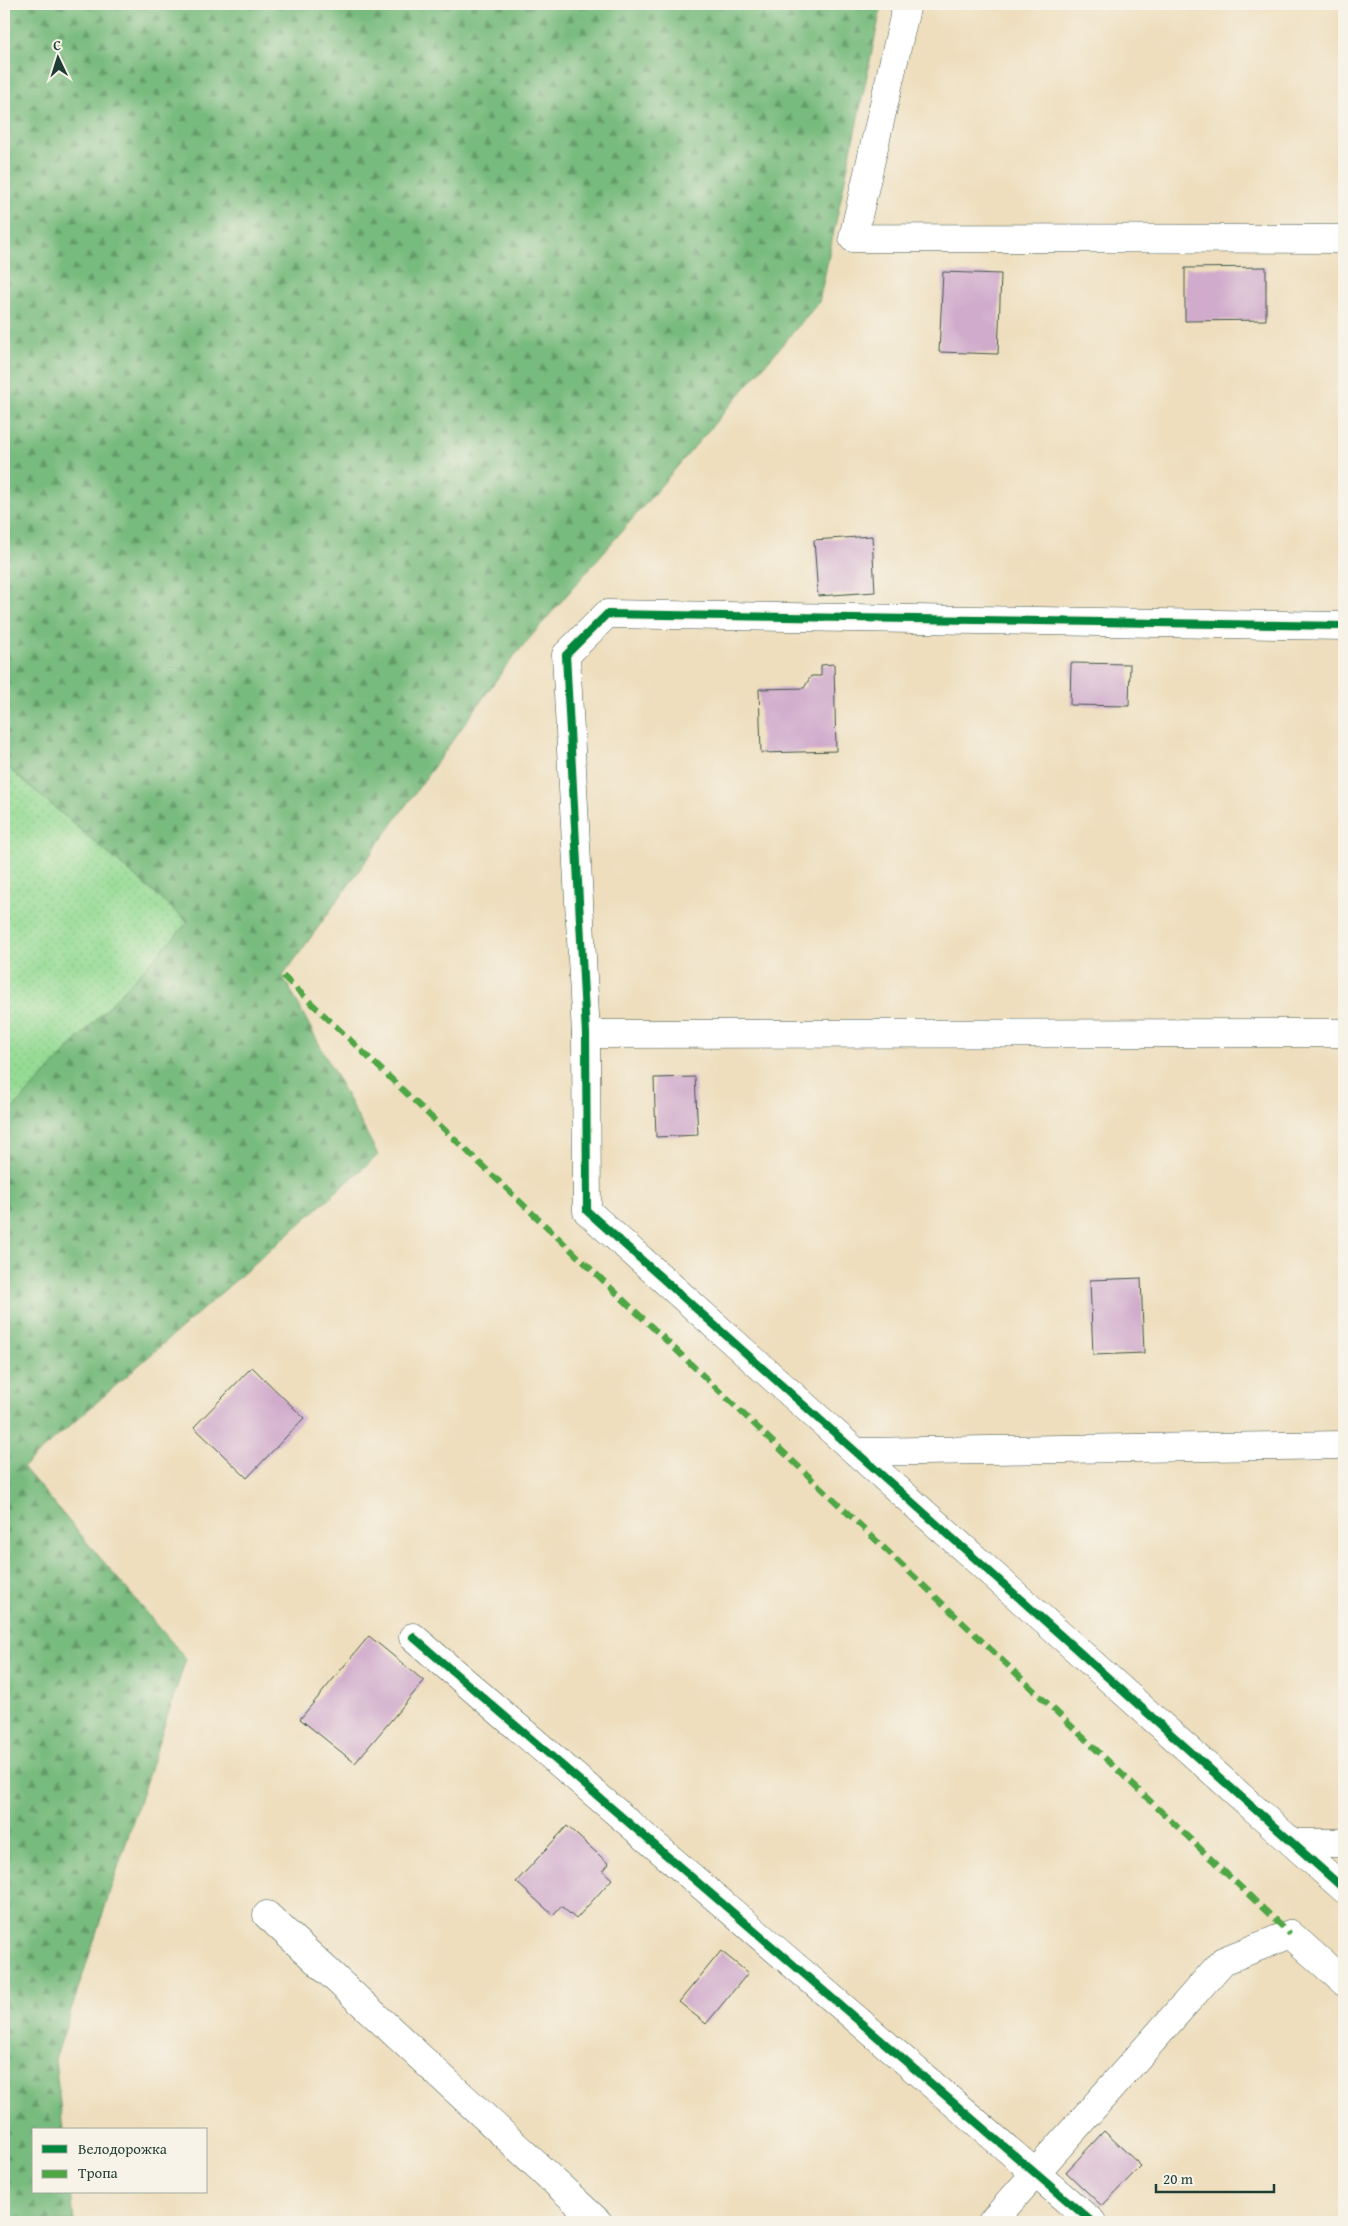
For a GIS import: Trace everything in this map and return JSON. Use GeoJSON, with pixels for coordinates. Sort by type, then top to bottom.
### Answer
{"type":"FeatureCollection","features":[{"type":"Feature","properties":{"kind":"street"},"geometry":{"type":"LineString","coordinates":[[907,4],[854,238],[1344,239]]}},
{"type":"Feature","properties":{"kind":"street"},"geometry":{"type":"LineString","coordinates":[[1344,626],[607,614],[566,655],[586,1034],[587,1211],[1344,1889]]}},
{"type":"Feature","properties":{"kind":"street"},"geometry":{"type":"LineString","coordinates":[[586,1034],[1344,1032]]}},
{"type":"Feature","properties":{"kind":"street"},"geometry":{"type":"LineString","coordinates":[[856,1452],[1344,1445]]}},
{"type":"Feature","properties":{"kind":"street"},"geometry":{"type":"LineString","coordinates":[[413,1637],[1092,2222]]}},
{"type":"Feature","properties":{"kind":"street"},"geometry":{"type":"LineString","coordinates":[[1293,1843],[1344,1843]]}},
{"type":"Feature","properties":{"kind":"street"},"geometry":{"type":"LineString","coordinates":[[267,1914],[598,2222]]}},
{"type":"Feature","properties":{"kind":"street"},"geometry":{"type":"LineString","coordinates":[[992,2222],[1223,1961],[1290,1934],[1344,1982]]}},
{"type":"Feature","properties":{"kind":"green space"},"geometry":{"type":"Polygon","coordinates":[[[4,4],[882,4],[819,302],[509,662],[283,976],[378,1155],[23,1467],[186,1659],[55,2060],[63,2128],[32,2128],[32,2194],[71,2194],[74,2222],[4,2222],[4,1118],[188,922],[4,764],[4,4]]]}},
{"type":"Feature","properties":{"kind":"green space"},"geometry":{"type":"Polygon","coordinates":[[[4,764],[188,922],[4,1118],[4,764]]]}},
{"type":"Feature","properties":{"kind":"building"},"geometry":{"type":"Polygon","coordinates":[[[1266,267],[1266,320],[1185,321],[1185,268],[1266,267]]]}},
{"type":"Feature","properties":{"kind":"building"},"geometry":{"type":"Polygon","coordinates":[[[943,272],[1001,274],[998,354],[939,352],[943,272]]]}},
{"type":"Feature","properties":{"kind":"building"},"geometry":{"type":"Polygon","coordinates":[[[872,536],[875,592],[818,596],[814,540],[872,536]]]}},
{"type":"Feature","properties":{"kind":"building"},"geometry":{"type":"Polygon","coordinates":[[[1071,663],[1130,664],[1129,706],[1070,705],[1071,663]]]}},
{"type":"Feature","properties":{"kind":"building"},"geometry":{"type":"Polygon","coordinates":[[[834,664],[836,751],[761,753],[759,689],[804,688],[811,676],[821,676],[821,665],[834,664]]]}},
{"type":"Feature","properties":{"kind":"building"},"geometry":{"type":"Polygon","coordinates":[[[695,1077],[698,1135],[656,1137],[654,1078],[695,1077]]]}},
{"type":"Feature","properties":{"kind":"building"},"geometry":{"type":"Polygon","coordinates":[[[1141,1278],[1144,1353],[1093,1355],[1090,1280],[1141,1278]]]}},
{"type":"Feature","properties":{"kind":"building"},"geometry":{"type":"Polygon","coordinates":[[[252,1367],[304,1418],[247,1478],[194,1427],[252,1367]]]}},
{"type":"Feature","properties":{"kind":"building"},"geometry":{"type":"Polygon","coordinates":[[[369,1636],[424,1681],[355,1763],[300,1719],[369,1636]]]}},
{"type":"Feature","properties":{"kind":"building"},"geometry":{"type":"Polygon","coordinates":[[[567,1826],[609,1864],[603,1871],[612,1879],[576,1919],[561,1906],[553,1915],[516,1882],[567,1826]]]}},
{"type":"Feature","properties":{"kind":"building"},"geometry":{"type":"Polygon","coordinates":[[[721,1951],[748,1973],[706,2024],[679,2002],[721,1951]]]}},
{"type":"Feature","properties":{"kind":"building"},"geometry":{"type":"Polygon","coordinates":[[[1104,2131],[1141,2166],[1102,2206],[1066,2172],[1104,2131]]]}},
{"type":"Feature","properties":{"kind":"marked path"},"geometry":{"type":"LineString","coordinates":[[283,976],[1290,1934]]}},
{"type":"Feature","properties":{"kind":"cycle path"},"geometry":{"type":"LineString","coordinates":[[1344,626],[607,614],[566,655],[586,1034],[587,1211],[1344,1889]]}},
{"type":"Feature","properties":{"kind":"cycle path"},"geometry":{"type":"LineString","coordinates":[[413,1637],[1092,2222]]}}]}
